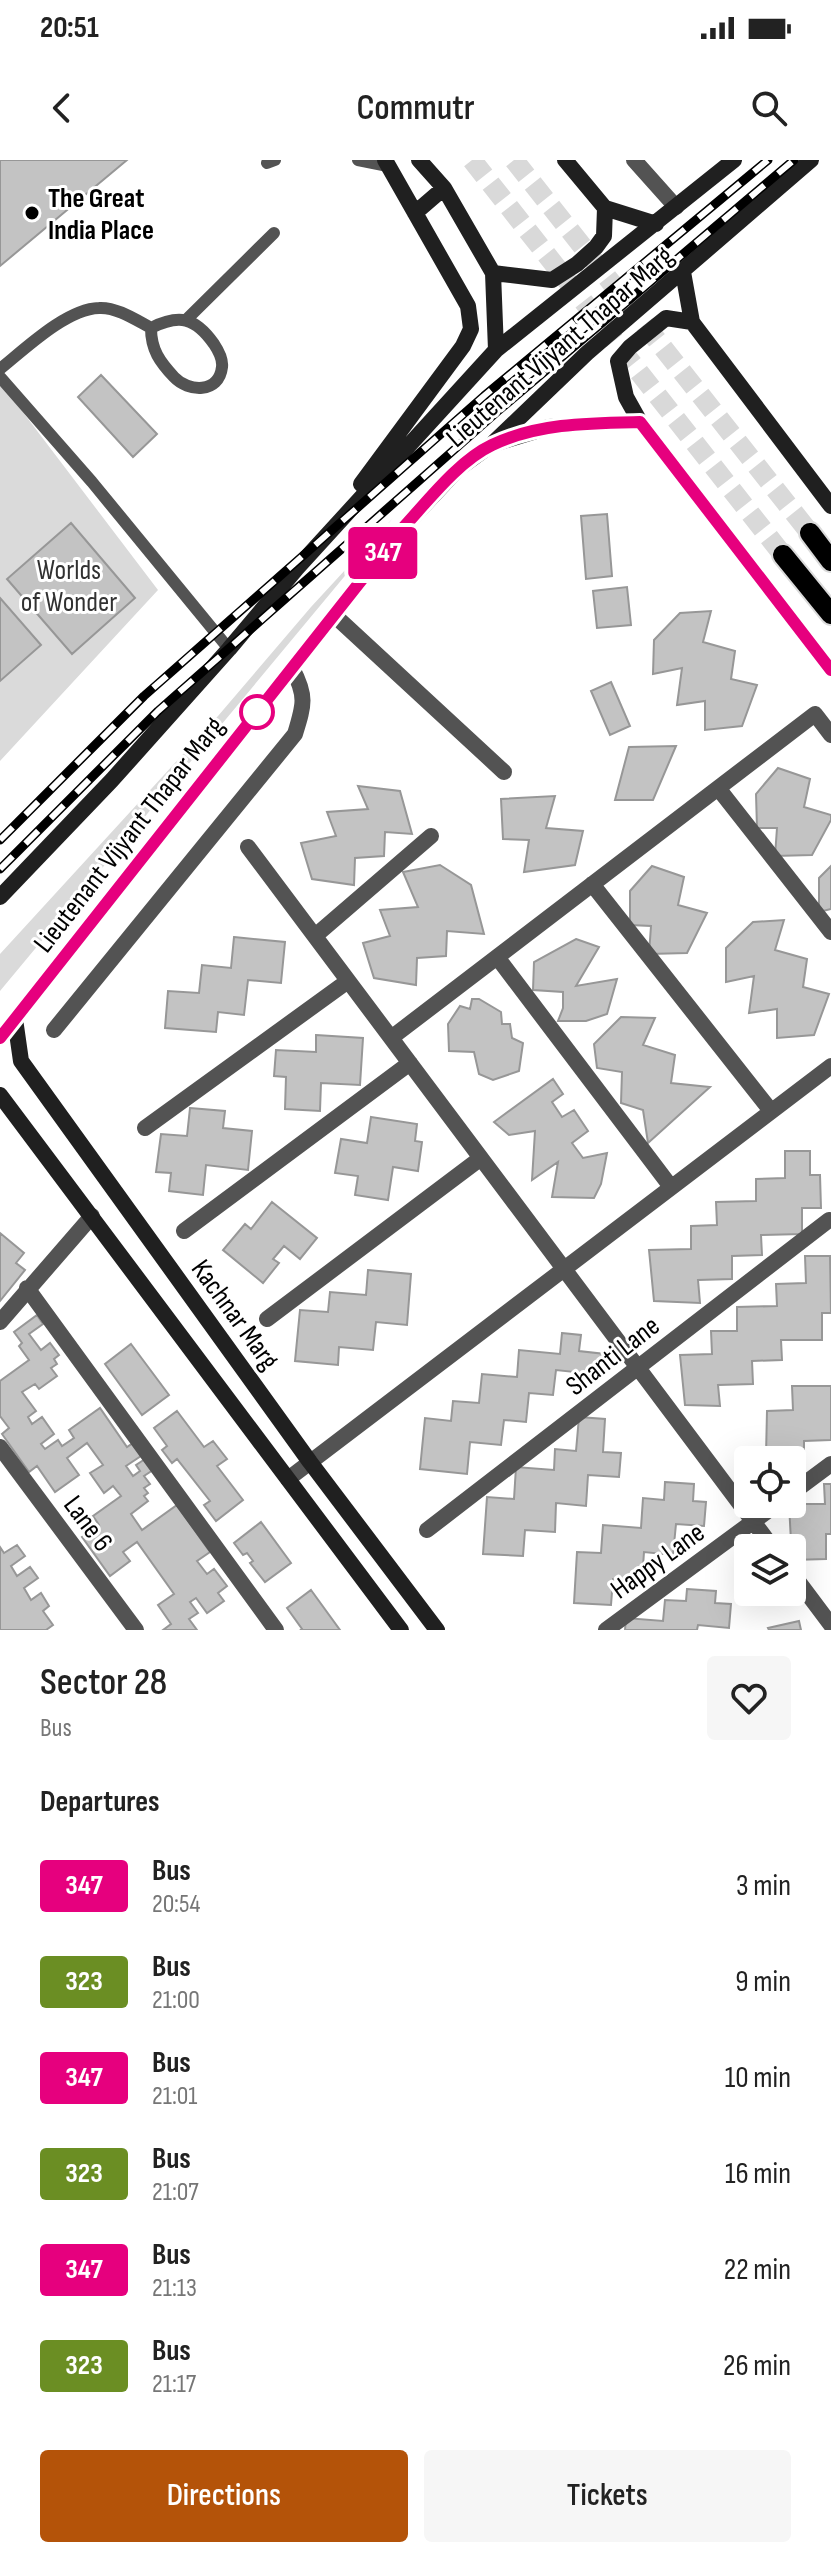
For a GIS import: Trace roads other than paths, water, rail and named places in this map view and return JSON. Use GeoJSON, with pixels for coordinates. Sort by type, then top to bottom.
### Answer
{"type":"FeatureCollection","features":[{"type":"Feature","properties":{"kind":"main road"},"geometry":{"type":"LineString","coordinates":[[419,160],[444,188],[493,273],[496,350]]}},
{"type":"Feature","properties":{"kind":"main road"},"geometry":{"type":"LineString","coordinates":[[565,160],[605,208],[656,224]]}},
{"type":"Feature","properties":{"kind":"main road","name":"Lieutenant Vijyant Thapar Marg"},"geometry":{"type":"LineString","coordinates":[[0,897],[112,780],[297,568],[496,350],[734,160]]}},
{"type":"Feature","properties":{"kind":"main road","name":"Lieutenant Vijyant Thapar Marg"},"geometry":{"type":"LineString","coordinates":[[0,1038],[334,615],[411,520],[458,469],[491,445],[587,353],[811,160]]}},
{"type":"Feature","properties":{"kind":"main road"},"geometry":{"type":"LineString","coordinates":[[297,568],[443,376],[471,329],[468,306],[387,163]]}},
{"type":"Feature","properties":{"kind":"main road"},"geometry":{"type":"LineString","coordinates":[[415,213],[444,188]]}},
{"type":"Feature","properties":{"kind":"main road"},"geometry":{"type":"LineString","coordinates":[[493,273],[552,280],[596,247],[604,236],[605,208]]}},
{"type":"Feature","properties":{"kind":"main road"},"geometry":{"type":"LineString","coordinates":[[683,272],[692,322],[831,506]]}},
{"type":"Feature","properties":{"kind":"main road"},"geometry":{"type":"LineString","coordinates":[[692,322],[666,318],[630,347],[618,361],[626,397],[640,422],[831,670]]}},
{"type":"Feature","properties":{"kind":"main road"},"geometry":{"type":"LineString","coordinates":[[491,445],[549,427],[640,422]]}},
{"type":"Feature","properties":{"kind":"main road"},"geometry":{"type":"LineString","coordinates":[[810,533],[831,561]]}},
{"type":"Feature","properties":{"kind":"main road"},"geometry":{"type":"LineString","coordinates":[[783,555],[831,614]]}},
{"type":"Feature","properties":{"kind":"main road","name":"Kachnar Marg"},"geometry":{"type":"LineString","coordinates":[[15,1019],[21,1061],[310,1462],[437,1630]]}},
{"type":"Feature","properties":{"kind":"main road","name":"Kachnar Marg"},"geometry":{"type":"LineString","coordinates":[[3,1106],[92,1216],[401,1630]]}},
{"type":"Feature","properties":{"kind":"street"},"geometry":{"type":"LineString","coordinates":[[634,160],[676,207]]}},
{"type":"Feature","properties":{"kind":"street"},"geometry":{"type":"LineString","coordinates":[[334,615],[504,772]]}},
{"type":"Feature","properties":{"kind":"street"},"geometry":{"type":"LineString","coordinates":[[54,1030],[295,734],[305,703],[300,682],[292,668]]}},
{"type":"Feature","properties":{"kind":"street"},"geometry":{"type":"LineString","coordinates":[[391,1038],[815,714],[831,735]]}},
{"type":"Feature","properties":{"kind":"street"},"geometry":{"type":"LineString","coordinates":[[718,788],[831,932]]}},
{"type":"Feature","properties":{"kind":"street"},"geometry":{"type":"LineString","coordinates":[[315,936],[431,836]]}},
{"type":"Feature","properties":{"kind":"street"},"geometry":{"type":"LineString","coordinates":[[248,847],[763,1534]]}},
{"type":"Feature","properties":{"kind":"street"},"geometry":{"type":"LineString","coordinates":[[592,884],[771,1111]]}},
{"type":"Feature","properties":{"kind":"street"},"geometry":{"type":"LineString","coordinates":[[497,957],[671,1187]]}},
{"type":"Feature","properties":{"kind":"street"},"geometry":{"type":"LineString","coordinates":[[145,1128],[348,981]]}},
{"type":"Feature","properties":{"kind":"street"},"geometry":{"type":"LineString","coordinates":[[184,1231],[410,1063]]}},
{"type":"Feature","properties":{"kind":"street"},"geometry":{"type":"LineString","coordinates":[[288,1479],[831,1066]]}},
{"type":"Feature","properties":{"kind":"street"},"geometry":{"type":"LineString","coordinates":[[267,1319],[481,1158]]}},
{"type":"Feature","properties":{"kind":"street"},"geometry":{"type":"LineString","coordinates":[[0,1322],[92,1216]]}},
{"type":"Feature","properties":{"kind":"street","name":"Shanti Lane"},"geometry":{"type":"LineString","coordinates":[[427,1530],[829,1220]]}},
{"type":"Feature","properties":{"kind":"street"},"geometry":{"type":"LineString","coordinates":[[27,1288],[276,1630]]}},
{"type":"Feature","properties":{"kind":"street","name":"Lane 6"},"geometry":{"type":"LineString","coordinates":[[0,1447],[136,1630]]}},
{"type":"Feature","properties":{"kind":"street"},"geometry":{"type":"LineString","coordinates":[[806,1483],[831,1464]]}},
{"type":"Feature","properties":{"kind":"street","name":"Happy Lane"},"geometry":{"type":"LineString","coordinates":[[606,1630],[758,1518]]}},
{"type":"Feature","properties":{"kind":"street"},"geometry":{"type":"LineString","coordinates":[[806,1592],[831,1625]]}},
{"type":"Feature","properties":{"kind":"lane"},"geometry":{"type":"LineString","coordinates":[[358,160],[387,163]]}},
{"type":"Feature","properties":{"kind":"lane"},"geometry":{"type":"LineString","coordinates":[[186,320],[274,233]]}},
{"type":"Feature","properties":{"kind":"lane"},"geometry":{"type":"LineString","coordinates":[[0,369],[43,334],[79,312],[101,307],[124,314],[151,328]]}},
{"type":"Feature","properties":{"kind":"lane"},"geometry":{"type":"LineString","coordinates":[[167,320],[186,320],[199,325],[220,353],[222,368],[216,380],[206,388],[181,384],[159,361],[151,343],[151,328],[167,320]]}},
{"type":"Feature","properties":{"kind":"lane"},"geometry":{"type":"LineString","coordinates":[[0,377],[92,482],[229,649]]}},
{"type":"Feature","properties":{"kind":"tunnel"},"geometry":{"type":"LineString","coordinates":[[472,160],[783,555]]}},
{"type":"Feature","properties":{"kind":"tunnel"},"geometry":{"type":"LineString","coordinates":[[514,160],[810,533]]}},
{"type":"Feature","properties":{"kind":"railway"},"geometry":{"type":"LineString","coordinates":[[0,840],[144,696],[484,396],[768,160]]}},
{"type":"Feature","properties":{"kind":"railway"},"geometry":{"type":"LineString","coordinates":[[0,869],[158,711],[498,411],[794,160]]}},
{"type":"Feature","properties":{"kind":"place","name":"The Great India Place"},"geometry":{"type":"Point","coordinates":[32,213]}},
{"type":"Feature","properties":{"kind":"park label","name":"Worlds of Wonder"},"geometry":{"type":"Point","coordinates":[69,585]}}]}
